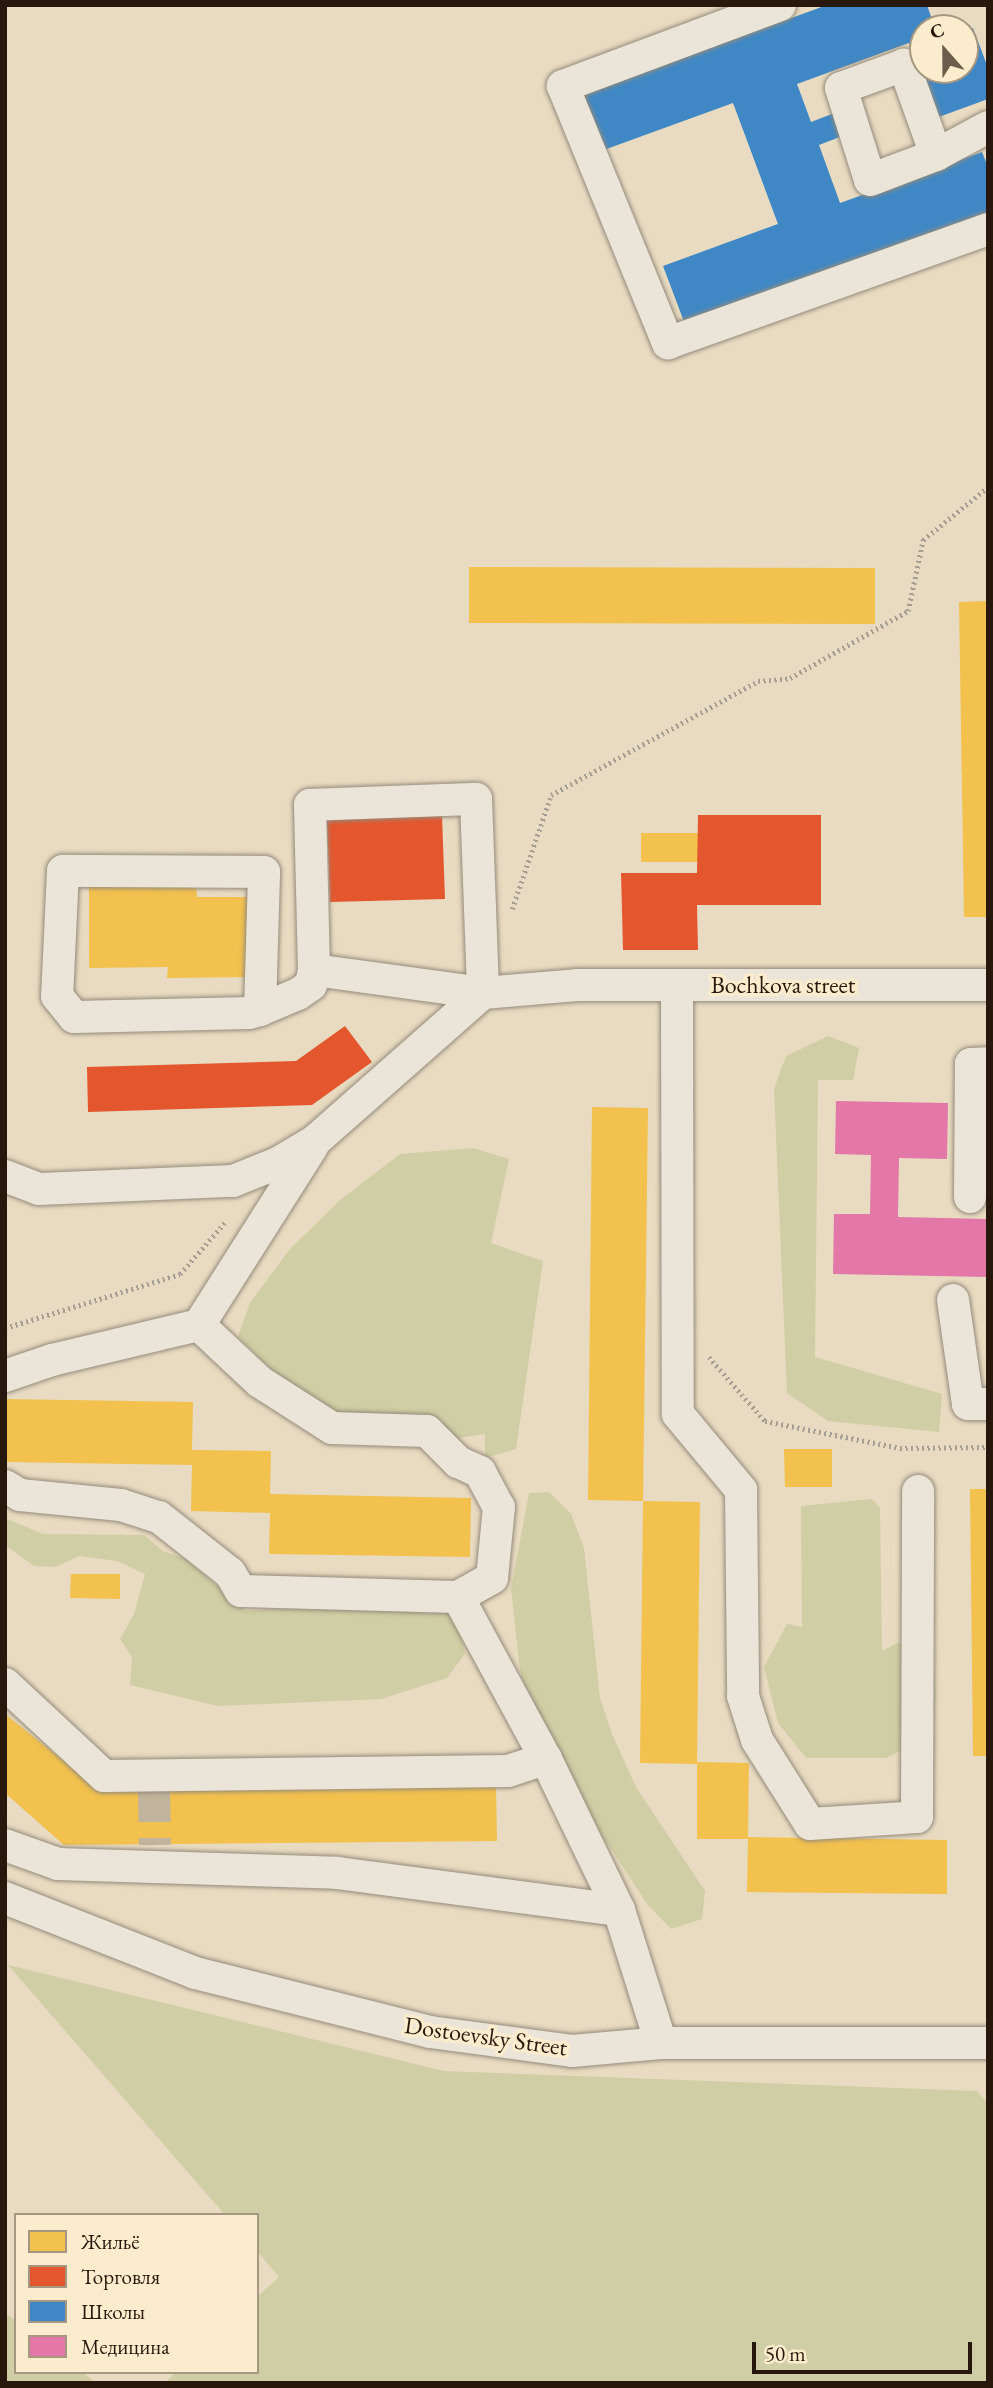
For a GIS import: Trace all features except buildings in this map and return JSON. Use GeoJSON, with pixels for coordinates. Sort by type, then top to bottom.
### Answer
{"type":"FeatureCollection","features":[{"type":"Feature","properties":{"kind":"street"},"geometry":{"type":"LineString","coordinates":[[780,5],[563,86],[668,344],[988,229]]}},
{"type":"Feature","properties":{"kind":"street"},"geometry":{"type":"LineString","coordinates":[[936,155],[988,127]]}},
{"type":"Feature","properties":{"kind":"street"},"geometry":{"type":"LineString","coordinates":[[5,1176],[39,1189],[233,1181],[278,1163],[315,1141],[483,993],[476,799],[310,805],[314,970],[311,985],[260,1010],[218,1016],[74,1017],[57,996],[63,871],[264,872],[260,1010]]}},
{"type":"Feature","properties":{"kind":"street","name":"Bochkova street"},"geometry":{"type":"LineString","coordinates":[[314,970],[483,993],[578,985],[988,985]]}},
{"type":"Feature","properties":{"kind":"street"},"geometry":{"type":"LineString","coordinates":[[677,985],[678,1414],[741,1490],[743,1696],[757,1740],[810,1824],[917,1816],[918,1491]]}},
{"type":"Feature","properties":{"kind":"street"},"geometry":{"type":"LineString","coordinates":[[970,1197],[971,1064],[988,1063]]}},
{"type":"Feature","properties":{"kind":"street"},"geometry":{"type":"LineString","coordinates":[[5,1376],[52,1360],[199,1325],[315,1141]]}},
{"type":"Feature","properties":{"kind":"street"},"geometry":{"type":"LineString","coordinates":[[953,1300],[968,1404],[988,1404]]}},
{"type":"Feature","properties":{"kind":"street"},"geometry":{"type":"LineString","coordinates":[[5,1486],[20,1494],[121,1505],[159,1517],[230,1573],[242,1591],[458,1597],[492,1578],[499,1507],[480,1472],[458,1462],[428,1431],[332,1429],[260,1382],[199,1325]]}},
{"type":"Feature","properties":{"kind":"street"},"geometry":{"type":"LineString","coordinates":[[458,1597],[545,1759],[619,1910],[661,2043]]}},
{"type":"Feature","properties":{"kind":"street"},"geometry":{"type":"LineString","coordinates":[[5,1684],[104,1776],[154,1783],[508,1771],[545,1759]]}},
{"type":"Feature","properties":{"kind":"street"},"geometry":{"type":"LineString","coordinates":[[5,1845],[58,1864],[155,1856],[337,1873],[619,1910]]}},
{"type":"Feature","properties":{"kind":"street","name":"Dostoevsky Street"},"geometry":{"type":"LineString","coordinates":[[5,1898],[195,1973],[430,2032],[572,2051],[661,2043],[988,2043]]}},
{"type":"Feature","properties":{"kind":"path"},"geometry":{"type":"LineString","coordinates":[[510,914],[551,795],[758,681],[790,678],[908,611],[923,540],[988,487]]}},
{"type":"Feature","properties":{"kind":"path"},"geometry":{"type":"LineString","coordinates":[[5,1328],[180,1273],[233,1213]]}},
{"type":"Feature","properties":{"kind":"path"},"geometry":{"type":"LineString","coordinates":[[678,1322],[765,1421],[900,1448],[988,1447]]}},
{"type":"Feature","properties":{"kind":"shaded area"},"geometry":{"type":"Polygon","coordinates":[[[828,1036],[859,1048],[853,1080],[818,1080],[815,1357],[942,1394],[939,1432],[828,1421],[787,1393],[774,1089],[786,1056],[828,1036]]]}},
{"type":"Feature","properties":{"kind":"shaded area"},"geometry":{"type":"Polygon","coordinates":[[[473,1148],[509,1159],[491,1243],[543,1261],[516,1449],[485,1458],[485,1434],[451,1439],[442,1420],[337,1419],[283,1382],[238,1336],[250,1303],[289,1250],[340,1200],[400,1154],[473,1148]]]}},
{"type":"Feature","properties":{"kind":"shaded area"},"geometry":{"type":"Polygon","coordinates":[[[549,1492],[571,1514],[584,1548],[600,1698],[612,1734],[636,1787],[705,1891],[702,1919],[671,1929],[647,1904],[610,1847],[554,1776],[520,1671],[511,1589],[529,1493],[549,1492]]]}},
{"type":"Feature","properties":{"kind":"shaded area"},"geometry":{"type":"Polygon","coordinates":[[[872,1499],[880,1508],[882,1651],[897,1643],[931,1656],[936,1693],[931,1736],[886,1758],[806,1758],[778,1723],[764,1667],[787,1624],[802,1627],[801,1506],[872,1499]]]}},
{"type":"Feature","properties":{"kind":"shaded area"},"geometry":{"type":"Polygon","coordinates":[[[5,1518],[43,1534],[144,1535],[163,1551],[187,1560],[246,1611],[357,1604],[446,1609],[459,1627],[465,1654],[447,1678],[381,1699],[218,1706],[130,1685],[132,1657],[120,1639],[134,1614],[145,1574],[117,1561],[79,1556],[56,1567],[34,1566],[5,1545],[5,1518]]]}},
{"type":"Feature","properties":{"kind":"shaded area"},"geometry":{"type":"Polygon","coordinates":[[[8,1965],[444,2071],[977,2091],[988,2104],[988,2383],[165,2383],[174,2374],[259,2374],[259,2295],[279,2277],[259,2253],[259,2213],[223,2213],[8,1965]]]}},
{"type":"Feature","properties":{"kind":"shaded area"},"geometry":{"type":"Polygon","coordinates":[[[5,2313],[14,2320],[14,2374],[85,2374],[96,2383],[5,2383],[5,2313]]]}},
{"type":"Feature","properties":{"kind":"tunnel"},"geometry":{"type":"LineString","coordinates":[[154,1790],[155,1845]]}}]}
